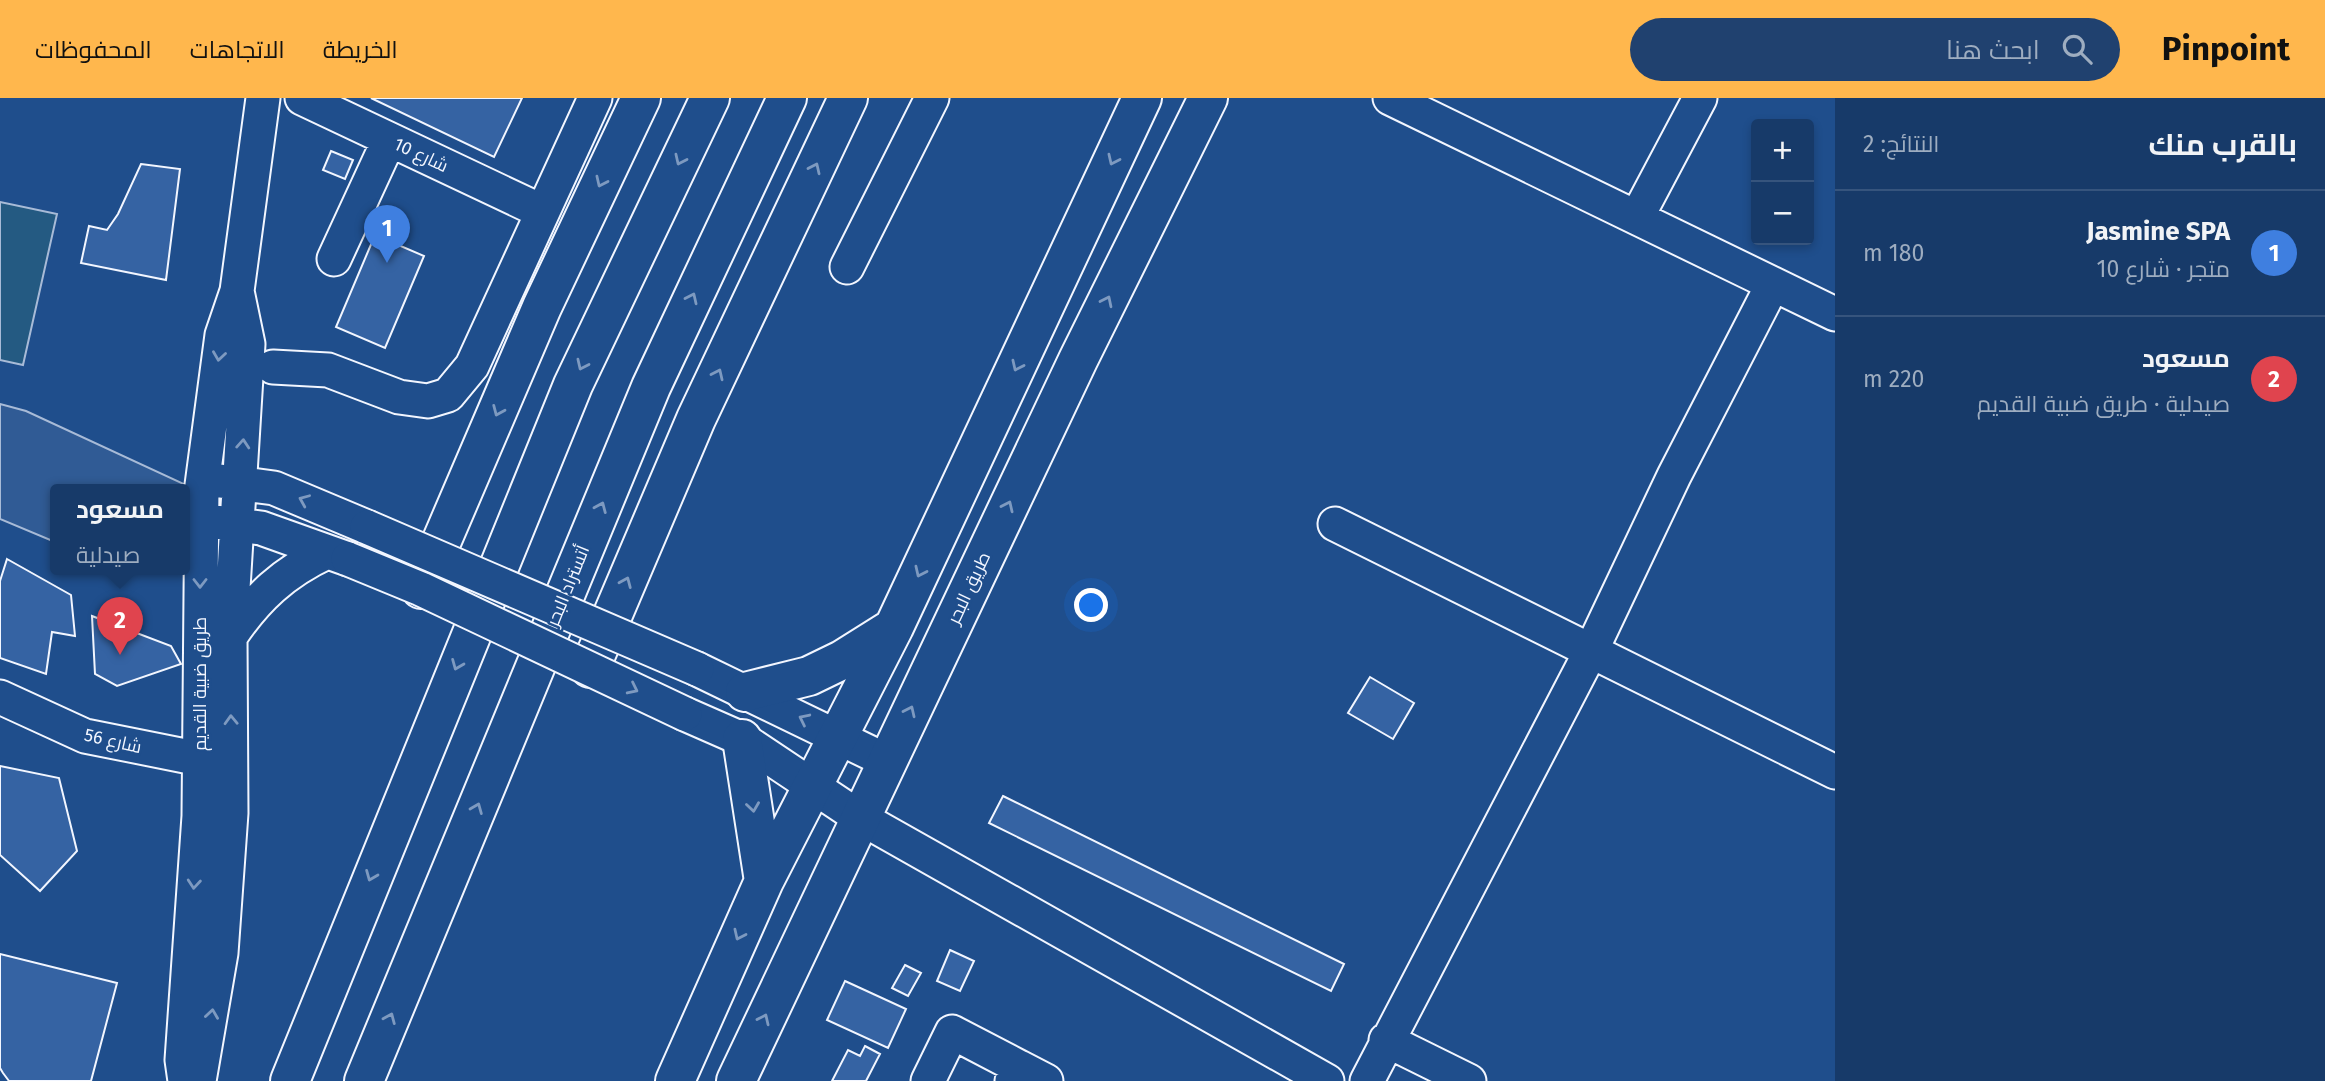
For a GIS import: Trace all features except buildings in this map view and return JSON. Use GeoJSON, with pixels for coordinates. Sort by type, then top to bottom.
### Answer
{"type":"FeatureCollection","features":[{"type":"Feature","properties":{"kind":"highway"},"geometry":{"type":"LineString","coordinates":[[429,573],[542,307],[641,98]]}},
{"type":"Feature","properties":{"kind":"highway"},"geometry":{"type":"LineString","coordinates":[[290,1081],[573,385],[710,98]]}},
{"type":"Feature","properties":{"kind":"highway","name":"أتستراد البحر"},"geometry":{"type":"LineString","coordinates":[[364,1081],[651,387],[787,98]]}},
{"type":"Feature","properties":{"kind":"highway"},"geometry":{"type":"LineString","coordinates":[[590,668],[696,419],[848,98]]}},
{"type":"Feature","properties":{"kind":"highway"},"geometry":{"type":"LineString","coordinates":[[675,1081],[764,881],[894,627],[1142,98]]}},
{"type":"Feature","properties":{"kind":"highway","name":"طريق البحر"},"geometry":{"type":"LineString","coordinates":[[736,1081],[1078,360],[1208,98]]}},
{"type":"Feature","properties":{"kind":"highway"},"geometry":{"type":"LineString","coordinates":[[745,692],[809,676],[842,660],[894,627]]}},
{"type":"Feature","properties":{"kind":"highway"},"geometry":{"type":"LineString","coordinates":[[742,739],[764,881]]}},
{"type":"Feature","properties":{"kind":"street","name":"طريق ضبية القديم"},"geometry":{"type":"LineString","coordinates":[[185,1081],[182,1060],[199,816],[202,480],[222,335],[237,291],[263,98]]}},
{"type":"Feature","properties":{"kind":"street","name":"شارع 10"},"geometry":{"type":"LineString","coordinates":[[302,98],[541,211]]}},
{"type":"Feature","properties":{"kind":"street"},"geometry":{"type":"LineString","coordinates":[[273,367],[328,370],[399,397],[428,401],[448,395],[472,366],[595,98]]}},
{"type":"Feature","properties":{"kind":"street"},"geometry":{"type":"LineString","coordinates":[[847,267],[932,98]]}},
{"type":"Feature","properties":{"kind":"street"},"geometry":{"type":"LineString","coordinates":[[1390,98],[1835,314]]}},
{"type":"Feature","properties":{"kind":"street"},"geometry":{"type":"LineString","coordinates":[[1637,217],[1700,98]]}},
{"type":"Feature","properties":{"kind":"street"},"geometry":{"type":"LineString","coordinates":[[334,260],[389,140]]}},
{"type":"Feature","properties":{"kind":"street"},"geometry":{"type":"LineString","coordinates":[[1367,1081],[1591,651],[1674,476],[1773,284]]}},
{"type":"Feature","properties":{"kind":"street","name":"طريق ضبية القديم"},"geometry":{"type":"LineString","coordinates":[[200,1081],[221,953],[233,764],[230,637],[248,344],[237,291]]}},
{"type":"Feature","properties":{"kind":"street"},"geometry":{"type":"LineString","coordinates":[[202,480],[241,482],[274,488],[367,527],[429,573],[590,668],[742,739],[859,817],[1327,1081]]}},
{"type":"Feature","properties":{"kind":"street"},"geometry":{"type":"LineString","coordinates":[[200,519],[261,528],[337,555],[429,573],[606,628],[887,761]]}},
{"type":"Feature","properties":{"kind":"street"},"geometry":{"type":"LineString","coordinates":[[1335,524],[1835,772]]}},
{"type":"Feature","properties":{"kind":"street"},"geometry":{"type":"LineString","coordinates":[[230,637],[265,591],[302,564],[337,555]]}},
{"type":"Feature","properties":{"kind":"street","name":"شارع 56"},"geometry":{"type":"LineString","coordinates":[[0,697],[85,736],[200,760],[233,764]]}},
{"type":"Feature","properties":{"kind":"street"},"geometry":{"type":"LineString","coordinates":[[928,1081],[952,1032],[1025,1076]]}},
{"type":"Feature","properties":{"kind":"street"},"geometry":{"type":"LineString","coordinates":[[1386,1040],[1469,1081]]}},
{"type":"Feature","properties":{"kind":"shaded area"},"geometry":{"type":"Polygon","coordinates":[[[0,202],[57,214],[23,365],[0,360],[0,202]]]}},
{"type":"Feature","properties":{"kind":"shaded area"},"geometry":{"type":"Polygon","coordinates":[[[0,404],[26,411],[184,484],[50,484],[50,540],[0,519],[0,404]]]}},
{"type":"Feature","properties":{"kind":"place","name":"Jasmine SPA"},"geometry":{"type":"Point","coordinates":[387,263]}},
{"type":"Feature","properties":{"kind":"place","name":"مسعود"},"geometry":{"type":"Point","coordinates":[120,655]}}]}
